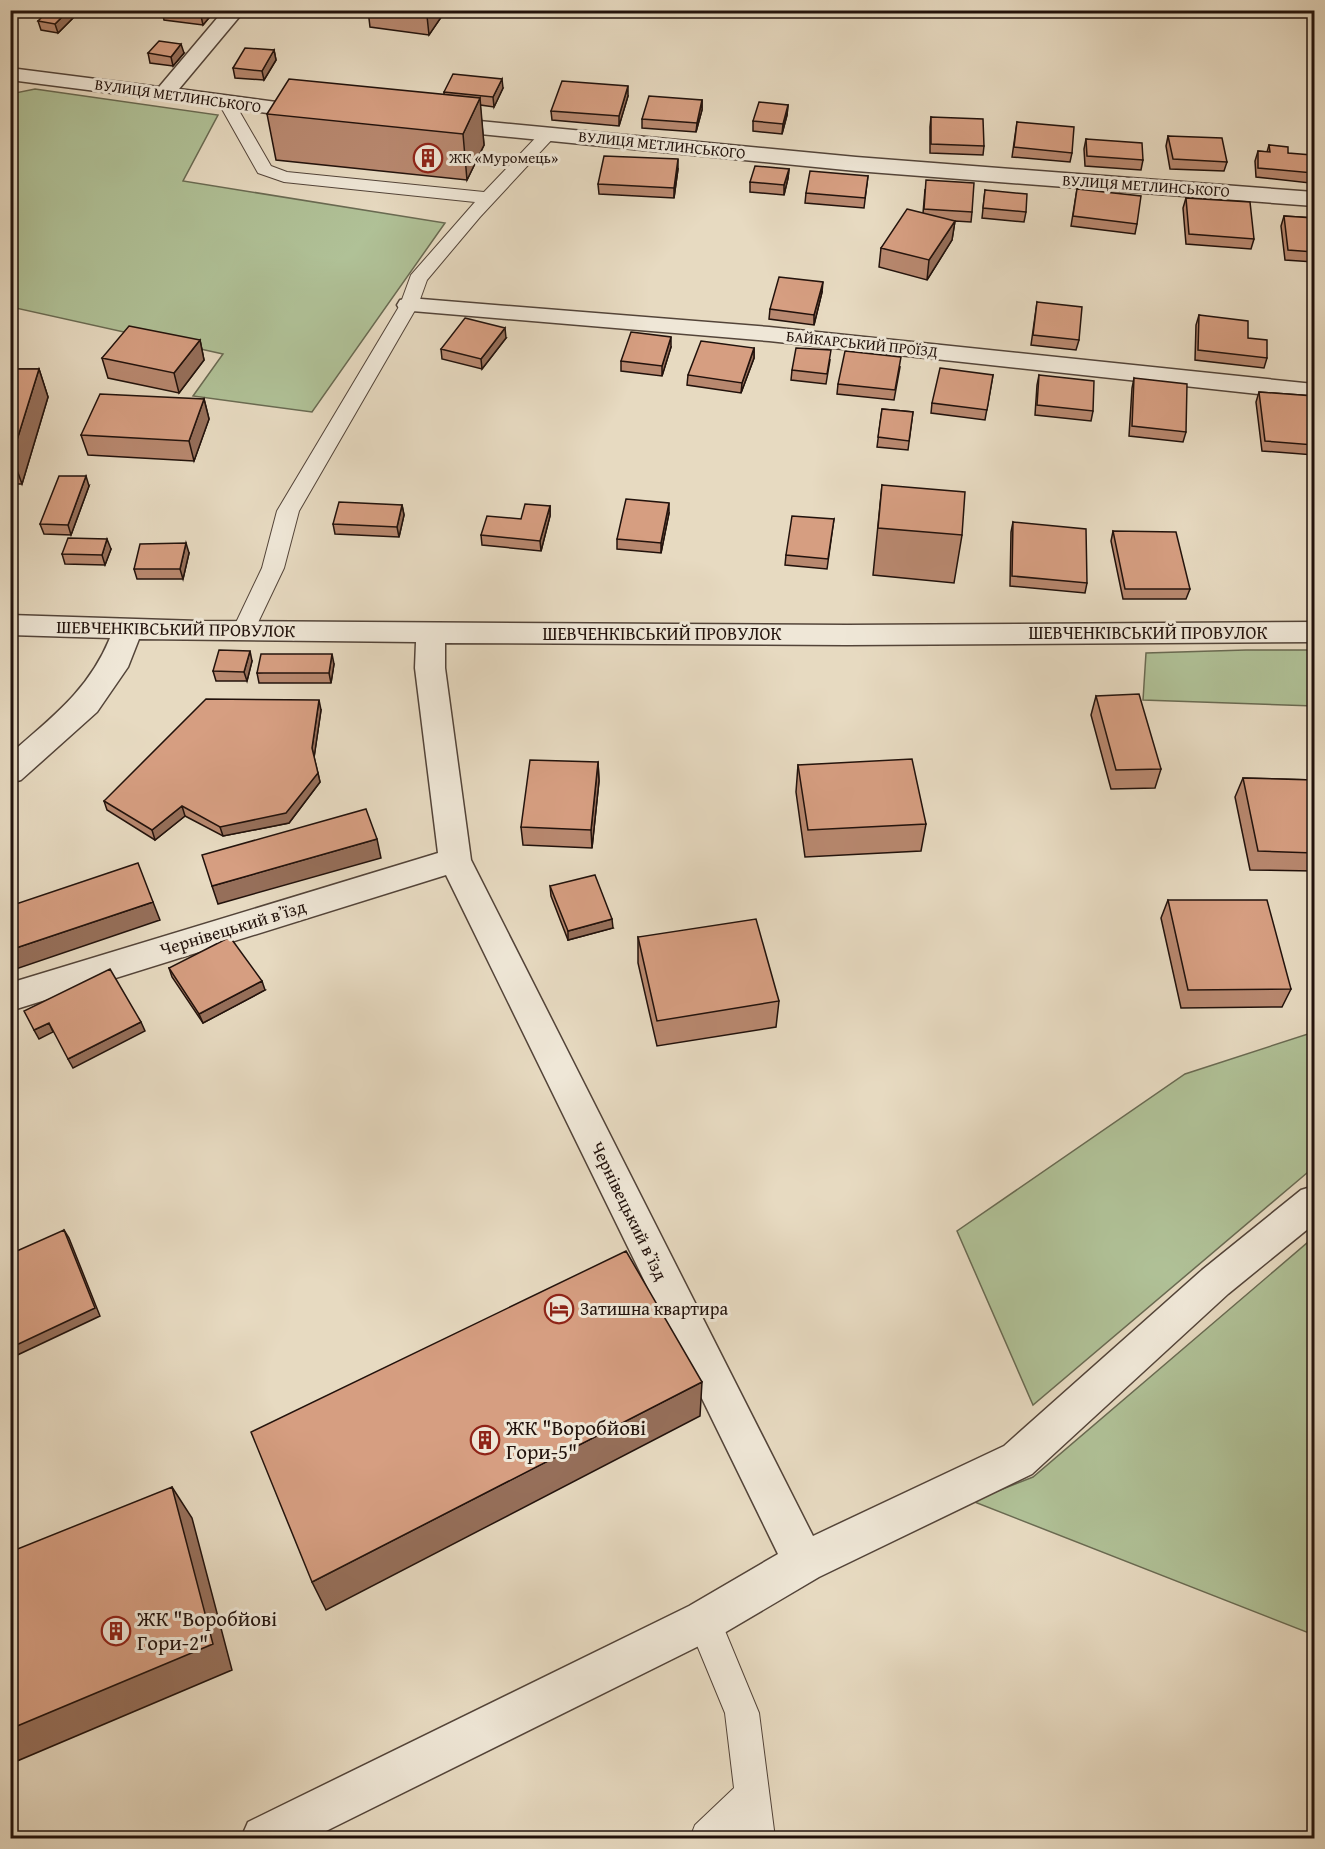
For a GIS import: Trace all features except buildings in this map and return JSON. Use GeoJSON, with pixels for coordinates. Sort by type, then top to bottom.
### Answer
{"type":"FeatureCollection","features":[{"type":"Feature","properties":{"kind":"street"},"geometry":{"type":"LineString","coordinates":[[164,94],[235,10]]}},
{"type":"Feature","properties":{"kind":"street","name":"ВУЛИЦЯ МЕТЛИНСЬКОГО"},"geometry":{"type":"LineString","coordinates":[[10,74],[334,115]]}},
{"type":"Feature","properties":{"kind":"street","name":"ВУЛИЦЯ МЕТЛИНСЬКОГО"},"geometry":{"type":"LineString","coordinates":[[418,122],[856,164],[1314,199]]}},
{"type":"Feature","properties":{"kind":"street","name":"БАЙКАРСЬКИЙ ПРОЇЗД"},"geometry":{"type":"LineString","coordinates":[[409,305],[769,334],[1314,392]]}},
{"type":"Feature","properties":{"kind":"street","name":"ШЕВЧЕНКІВСЬКИЙ ПРОВУЛОК"},"geometry":{"type":"LineString","coordinates":[[10,625],[128,630],[847,636],[1314,632]]}},
{"type":"Feature","properties":{"kind":"street"},"geometry":{"type":"LineString","coordinates":[[10,772],[86,704],[112,667],[128,630]]}},
{"type":"Feature","properties":{"kind":"street","name":"Чернівецький вʼїзд"},"geometry":{"type":"LineString","coordinates":[[431,633],[430,668],[455,860],[804,1562]]}},
{"type":"Feature","properties":{"kind":"street","name":"Чернівецький вʼїзд"},"geometry":{"type":"LineString","coordinates":[[10,997],[455,860]]}},
{"type":"Feature","properties":{"kind":"street"},"geometry":{"type":"LineString","coordinates":[[264,1839],[704,1621],[804,1562],[1018,1460],[1215,1282],[1314,1202]]}},
{"type":"Feature","properties":{"kind":"lane"},"geometry":{"type":"LineString","coordinates":[[226,102],[264,169],[284,177],[488,198]]}},
{"type":"Feature","properties":{"kind":"lane"},"geometry":{"type":"LineString","coordinates":[[243,631],[273,568],[288,511],[409,305],[418,279],[488,198],[549,134]]}},
{"type":"Feature","properties":{"kind":"lane"},"geometry":{"type":"LineString","coordinates":[[704,1621],[742,1713],[757,1839]]}},
{"type":"Feature","properties":{"kind":"lane"},"geometry":{"type":"LineString","coordinates":[[708,1839],[752,1795]]}},
{"type":"Feature","properties":{"kind":"green space"},"geometry":{"type":"Polygon","coordinates":[[[35,89],[218,115],[183,181],[445,223],[312,412],[193,396],[223,354],[11,307],[10,94],[35,89]]]}},
{"type":"Feature","properties":{"kind":"green space"},"geometry":{"type":"Polygon","coordinates":[[[1314,650],[1314,706],[1143,700],[1146,653],[1314,650]]]}},
{"type":"Feature","properties":{"kind":"green space"},"geometry":{"type":"Polygon","coordinates":[[[1314,1032],[1314,1167],[1033,1405],[957,1231],[1185,1074],[1314,1032]]]}},
{"type":"Feature","properties":{"kind":"green space"},"geometry":{"type":"Polygon","coordinates":[[[1314,1237],[1314,1635],[972,1501],[1033,1477],[1314,1237]]]}},
{"type":"Feature","properties":{"kind":"place","name":"ЖК «Муромець»"},"geometry":{"type":"Point","coordinates":[428,158]}},
{"type":"Feature","properties":{"kind":"place","name":"Затишна квартира"},"geometry":{"type":"Point","coordinates":[559,1309]}},
{"type":"Feature","properties":{"kind":"place","name":"ЖК \"Воробйові Гори-5\""},"geometry":{"type":"Point","coordinates":[485,1440]}},
{"type":"Feature","properties":{"kind":"place","name":"ЖК \"Воробйові Гори-2\""},"geometry":{"type":"Point","coordinates":[116,1631]}}]}
